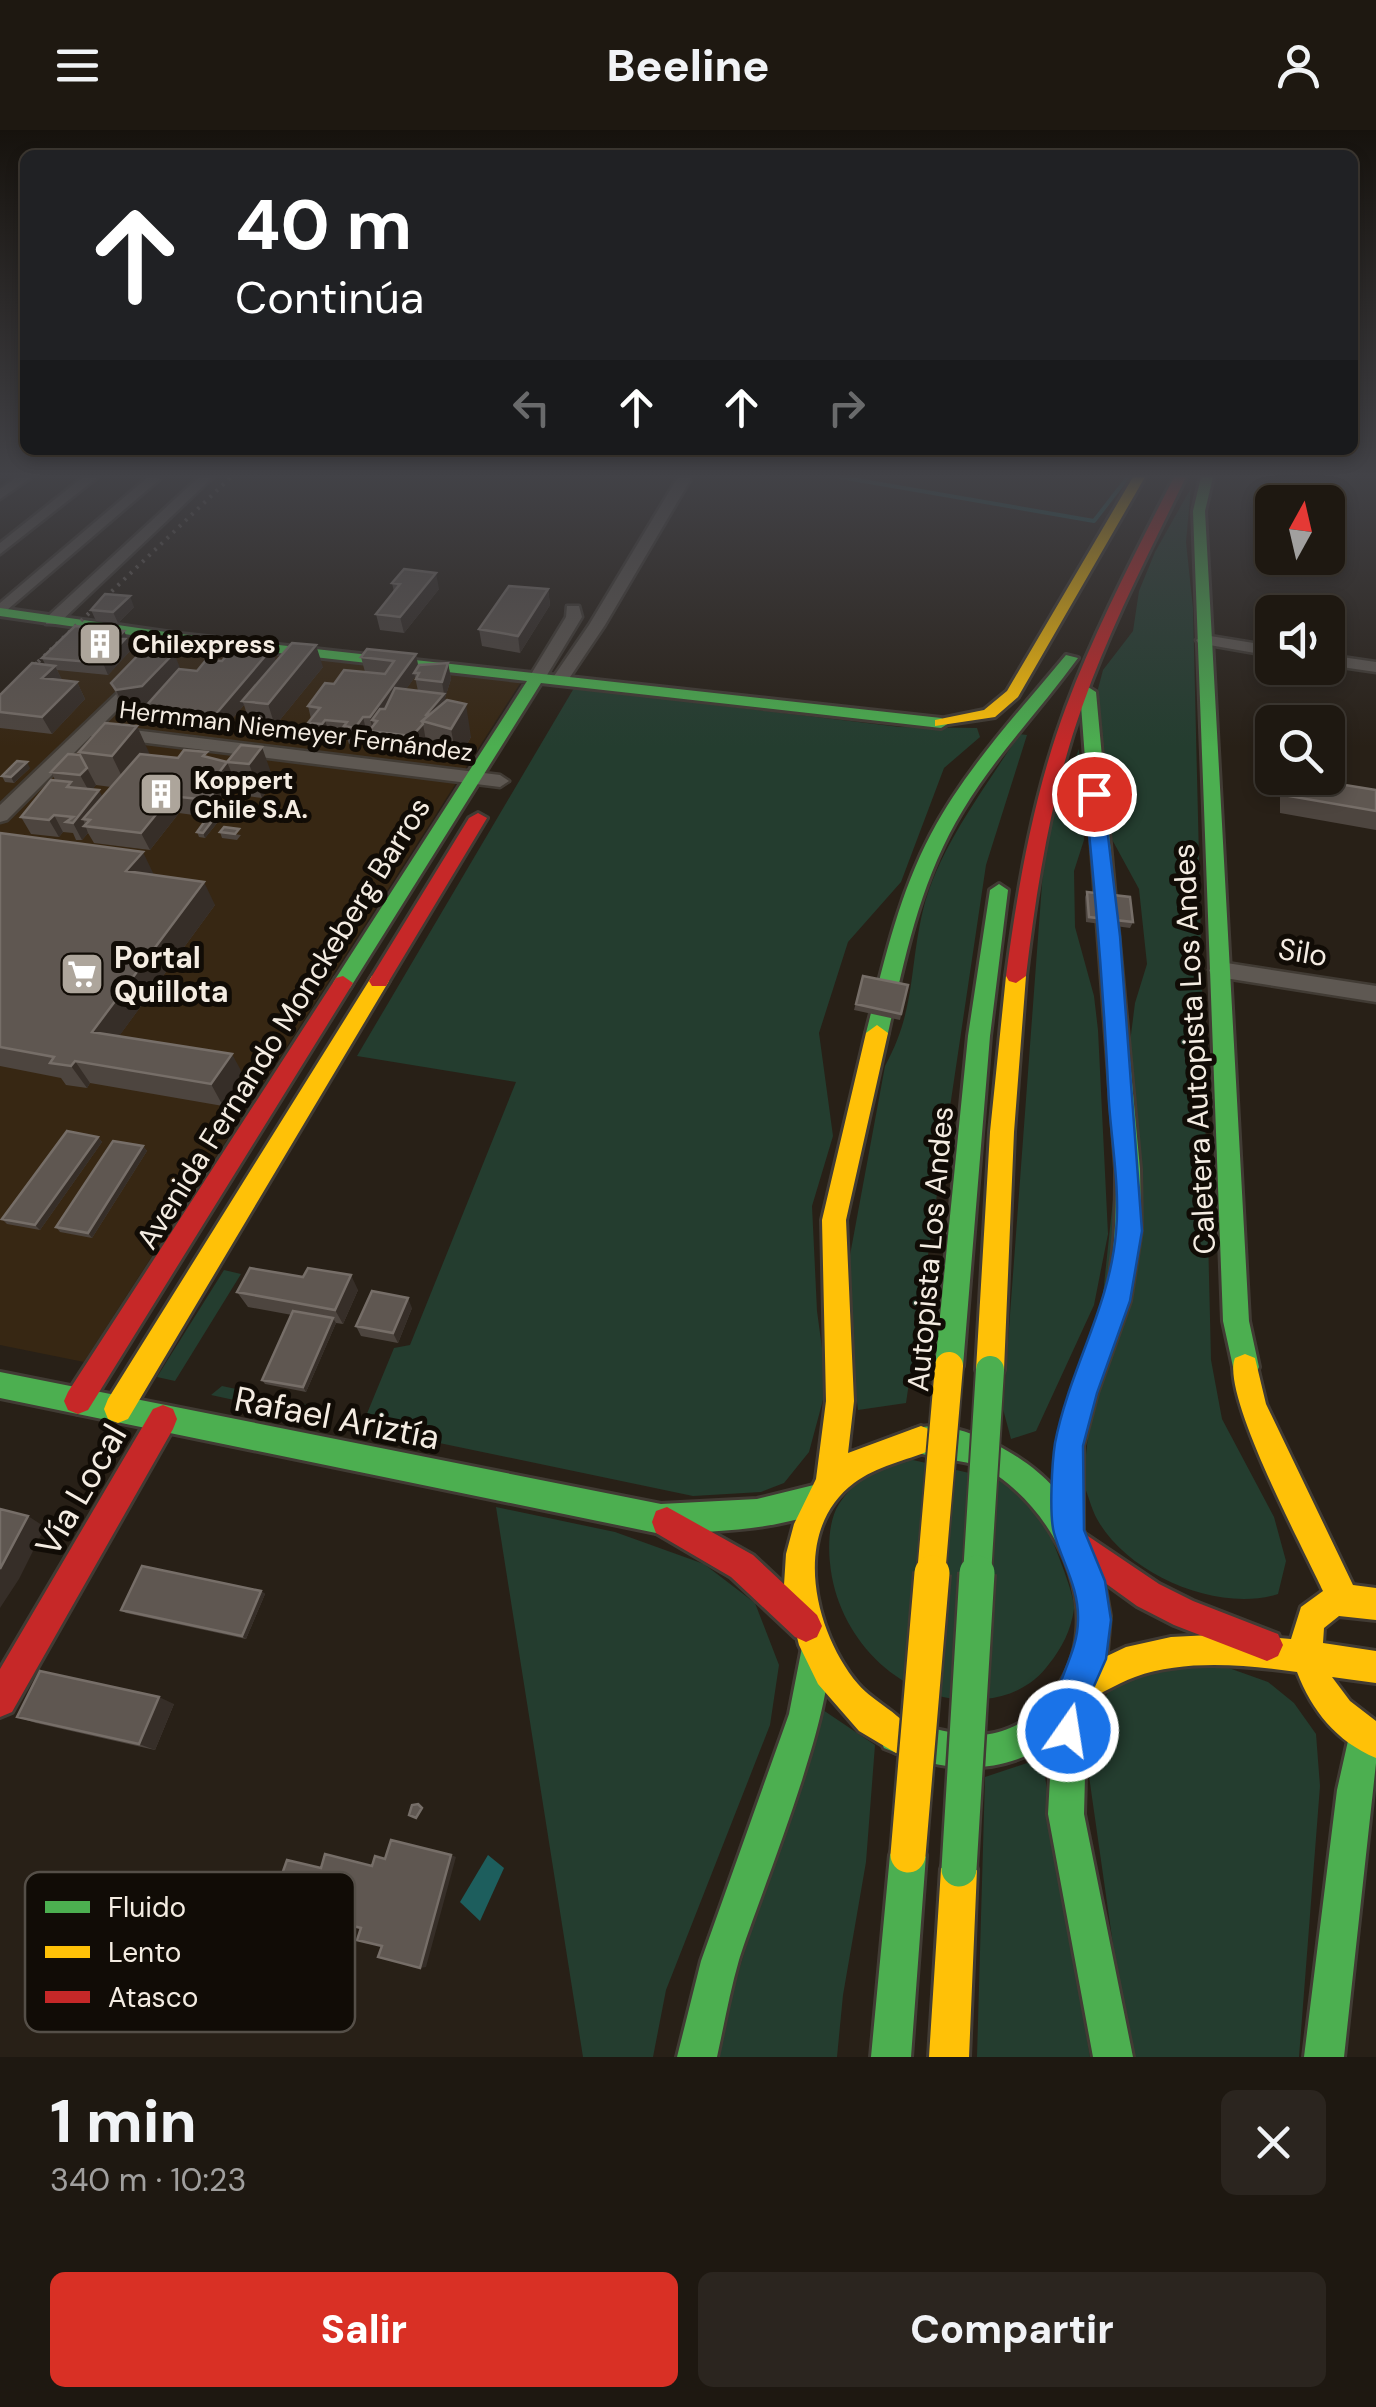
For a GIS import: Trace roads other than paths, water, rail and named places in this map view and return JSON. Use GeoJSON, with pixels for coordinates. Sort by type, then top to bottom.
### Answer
{"type":"FeatureCollection","features":[{"type":"Feature","properties":{"kind":"main road"},"geometry":{"type":"LineString","coordinates":[[0,612],[180,638],[923,723],[962,723],[988,717],[1002,708],[1029,671],[1088,567]]}},
{"type":"Feature","properties":{"kind":"main road"},"geometry":{"type":"LineString","coordinates":[[949,2057],[1009,1061],[1023,912],[1038,833],[1081,662],[1122,567]]}},
{"type":"Feature","properties":{"kind":"main road"},"geometry":{"type":"LineString","coordinates":[[1032,762],[1132,567]]}},
{"type":"Feature","properties":{"kind":"main road","name":"Caletera Autopista Los Andes"},"geometry":{"type":"LineString","coordinates":[[1201,567],[1236,1321],[1242,1368],[1268,1446],[1343,1598]]}},
{"type":"Feature","properties":{"kind":"main road"},"geometry":{"type":"LineString","coordinates":[[824,1491],[840,1401],[834,1220],[901,929],[956,805],[1081,662]]}},
{"type":"Feature","properties":{"kind":"main road"},"geometry":{"type":"LineString","coordinates":[[1072,1537],[1071,1434],[1117,1301],[1129,1231],[1110,930],[1081,662]]}},
{"type":"Feature","properties":{"kind":"main road","name":"Avenida Fernando Monckeberg Barros"},"geometry":{"type":"LineString","coordinates":[[78,1401],[475,777],[549,678]]}},
{"type":"Feature","properties":{"kind":"main road","name":"Avenida Fernando Monckeberg Barros"},"geometry":{"type":"LineString","coordinates":[[118,1409],[500,781],[549,678]]}},
{"type":"Feature","properties":{"kind":"main road","name":"Autopista Los Andes"},"geometry":{"type":"LineString","coordinates":[[891,2057],[981,1016],[1002,874]]}},
{"type":"Feature","properties":{"kind":"main road","name":"Rafael Ariztía"},"geometry":{"type":"LineString","coordinates":[[0,1385],[661,1519],[757,1514],[824,1491]]}},
{"type":"Feature","properties":{"kind":"main road","name":"Vía Local"},"geometry":{"type":"LineString","coordinates":[[0,1700],[163,1418]]}},
{"type":"Feature","properties":{"kind":"main road","name":"Rafael Ariztía"},"geometry":{"type":"LineString","coordinates":[[661,1519],[728,1554],[760,1577],[811,1638],[848,1698],[874,1722],[905,1740],[937,1751],[971,1754],[1003,1750],[1032,1738],[1056,1718],[1074,1694],[1090,1659],[1094,1620],[1090,1581],[1072,1537],[1035,1488],[1009,1466],[951,1442],[920,1440],[892,1444],[865,1454],[824,1491],[806,1522],[798,1559],[799,1598],[811,1638]]}},
{"type":"Feature","properties":{"kind":"main road","name":"Rafael Ariztía"},"geometry":{"type":"LineString","coordinates":[[1072,1537],[1148,1594],[1184,1614],[1306,1657]]}},
{"type":"Feature","properties":{"kind":"main road"},"geometry":{"type":"LineString","coordinates":[[1324,2057],[1354,1790],[1370,1738],[1332,1710],[1320,1693],[1306,1657],[1308,1624],[1328,1602],[1343,1598],[1376,1604]]}},
{"type":"Feature","properties":{"kind":"main road"},"geometry":{"type":"LineString","coordinates":[[696,2057],[732,1924],[806,1714],[811,1638]]}},
{"type":"Feature","properties":{"kind":"main road","name":"Rafael Ariztía"},"geometry":{"type":"LineString","coordinates":[[1074,1694],[1140,1659],[1172,1653],[1306,1657]]}},
{"type":"Feature","properties":{"kind":"main road"},"geometry":{"type":"LineString","coordinates":[[1306,1657],[1376,1666]]}},
{"type":"Feature","properties":{"kind":"main road"},"geometry":{"type":"LineString","coordinates":[[1074,1694],[1066,1814],[1113,2057]]}},
{"type":"Feature","properties":{"kind":"street"},"geometry":{"type":"LineString","coordinates":[[0,612],[52,567]]}},
{"type":"Feature","properties":{"kind":"street"},"geometry":{"type":"LineString","coordinates":[[52,621],[110,567]]}},
{"type":"Feature","properties":{"kind":"street"},"geometry":{"type":"LineString","coordinates":[[549,678],[598,625],[632,567]]}},
{"type":"Feature","properties":{"kind":"street"},"geometry":{"type":"LineString","coordinates":[[549,678],[574,618],[573,610]]}},
{"type":"Feature","properties":{"kind":"street"},"geometry":{"type":"LineString","coordinates":[[0,816],[180,638]]}},
{"type":"Feature","properties":{"kind":"street"},"geometry":{"type":"LineString","coordinates":[[1204,640],[1255,648]]}},
{"type":"Feature","properties":{"kind":"street"},"geometry":{"type":"LineString","coordinates":[[1345,662],[1376,667]]}},
{"type":"Feature","properties":{"kind":"street","name":"Hermman Niemeyer Fernández"},"geometry":{"type":"LineString","coordinates":[[87,730],[500,781]]}},
{"type":"Feature","properties":{"kind":"street","name":"Silo"},"geometry":{"type":"LineString","coordinates":[[1220,970],[1376,994]]}},
{"type":"Feature","properties":{"kind":"street"},"geometry":{"type":"LineString","coordinates":[[259,1121],[288,1132]]}},
{"type":"Feature","properties":{"kind":"water"},"geometry":{"type":"Polygon","coordinates":[[[488,1855],[504,1868],[480,1921],[460,1902],[488,1855]]]}},
{"type":"Feature","properties":{"kind":"railway"},"geometry":{"type":"LineString","coordinates":[[38,662],[137,567]]}},
{"type":"Feature","properties":{"kind":"railway"},"geometry":{"type":"LineString","coordinates":[[0,699],[41,660]]}},
{"type":"Feature","properties":{"kind":"place","name":"Chilexpress"},"geometry":{"type":"Point","coordinates":[100,644]}},
{"type":"Feature","properties":{"kind":"place","name":"Koppert Chile S.A."},"geometry":{"type":"Point","coordinates":[161,794]}},
{"type":"Feature","properties":{"kind":"place","name":"Portal Quillota"},"geometry":{"type":"Point","coordinates":[82,974]}}]}
